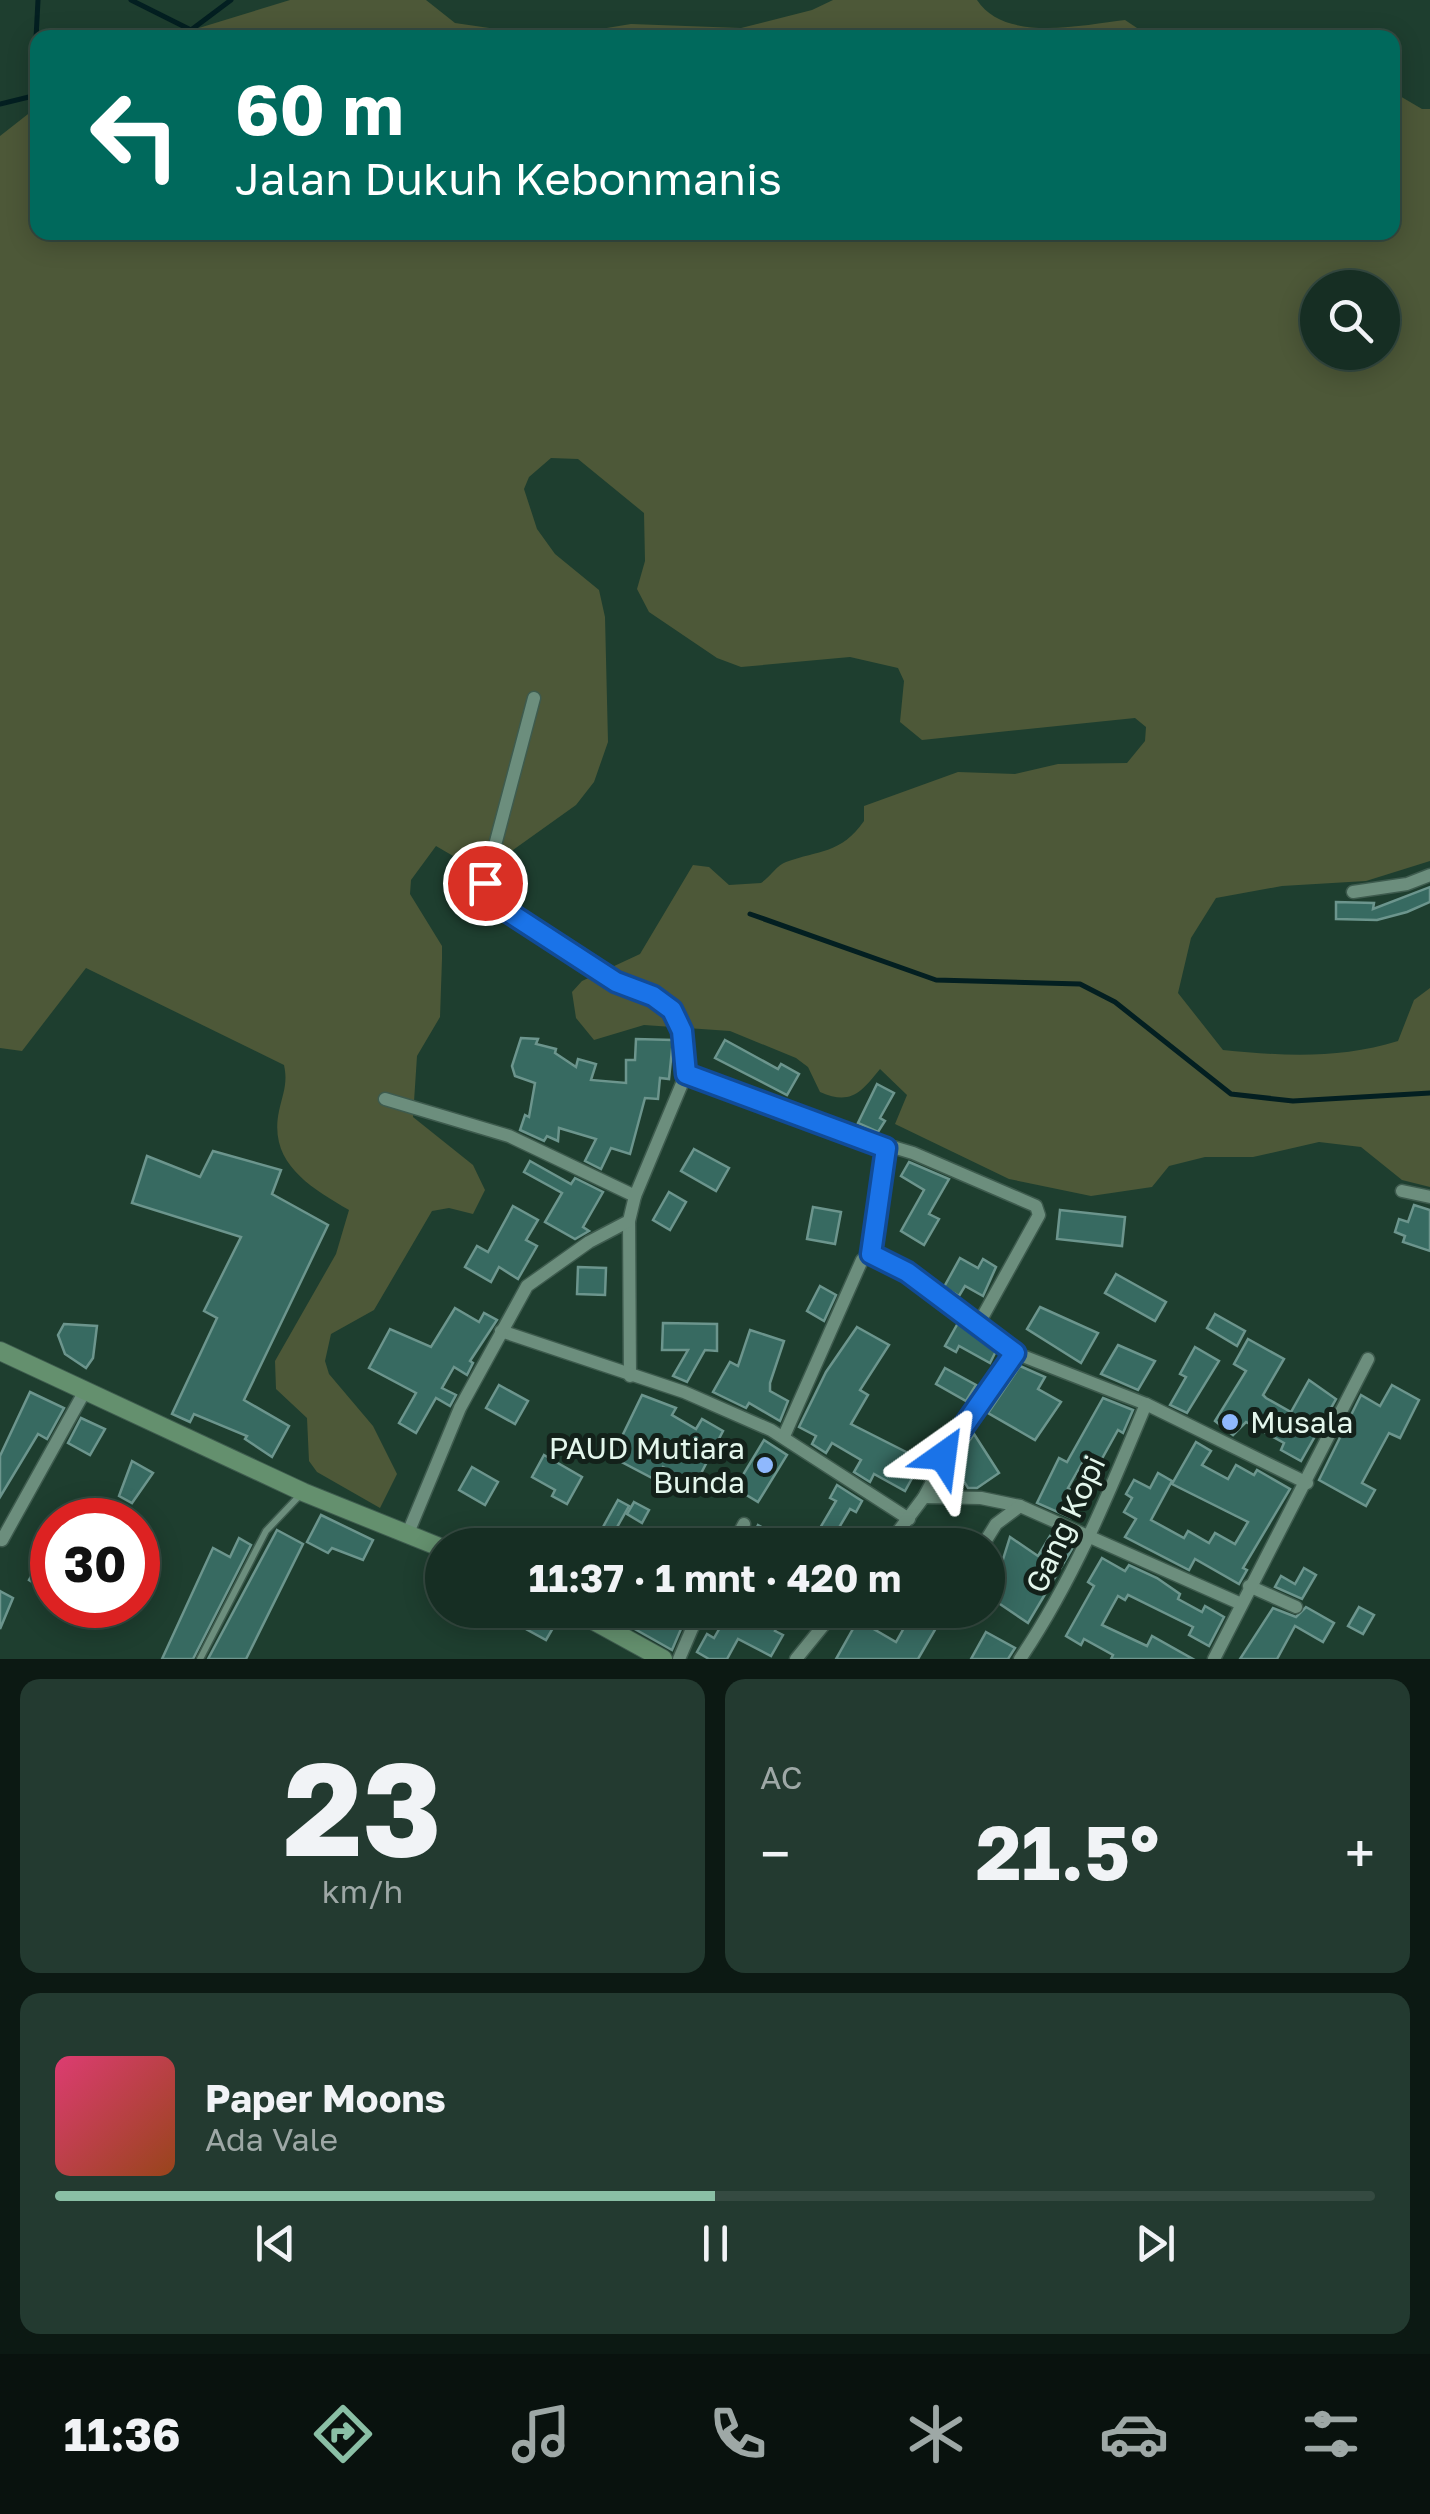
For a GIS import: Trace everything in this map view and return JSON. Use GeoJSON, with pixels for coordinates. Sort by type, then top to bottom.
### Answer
{"type":"FeatureCollection","features":[{"type":"Feature","properties":{"kind":"main road"},"geometry":{"type":"LineString","coordinates":[[0,1351],[303,1492],[425,1540]]}},
{"type":"Feature","properties":{"kind":"main road"},"geometry":{"type":"LineString","coordinates":[[607,1628],[663,1659]]}},
{"type":"Feature","properties":{"kind":"street"},"geometry":{"type":"LineString","coordinates":[[534,698],[485,883],[496,904],[616,982],[653,996],[672,1010],[682,1031],[686,1074],[635,1196],[629,1221],[630,1376]]}},
{"type":"Feature","properties":{"kind":"street"},"geometry":{"type":"LineString","coordinates":[[1353,892],[1407,884],[1430,876]]}},
{"type":"Feature","properties":{"kind":"street"},"geometry":{"type":"LineString","coordinates":[[686,1074],[886,1148],[913,1153],[1036,1206],[1038,1215],[1012,1270],[978,1324]]}},
{"type":"Feature","properties":{"kind":"street"},"geometry":{"type":"LineString","coordinates":[[385,1099],[509,1136],[635,1196]]}},
{"type":"Feature","properties":{"kind":"street"},"geometry":{"type":"LineString","coordinates":[[784,1436],[862,1260],[871,1254],[886,1148]]}},
{"type":"Feature","properties":{"kind":"street"},"geometry":{"type":"LineString","coordinates":[[1402,1191],[1430,1197]]}},
{"type":"Feature","properties":{"kind":"street"},"geometry":{"type":"LineString","coordinates":[[408,1533],[460,1408],[528,1286],[572,1252],[629,1221]]}},
{"type":"Feature","properties":{"kind":"street"},"geometry":{"type":"LineString","coordinates":[[871,1254],[907,1272],[1015,1353],[1146,1404],[1307,1484]]}},
{"type":"Feature","properties":{"kind":"street"},"geometry":{"type":"LineString","coordinates":[[501,1331],[684,1392],[784,1436],[908,1519]]}},
{"type":"Feature","properties":{"kind":"street"},"geometry":{"type":"LineString","coordinates":[[901,1528],[924,1497],[954,1436],[1015,1353]]}},
{"type":"Feature","properties":{"kind":"street"},"geometry":{"type":"LineString","coordinates":[[1214,1659],[1249,1586],[1307,1484],[1368,1358]]}},
{"type":"Feature","properties":{"kind":"street"},"geometry":{"type":"LineString","coordinates":[[2,1540],[86,1388]]}},
{"type":"Feature","properties":{"kind":"street","name":"Gang Kopi"},"geometry":{"type":"LineString","coordinates":[[1020,1659],[1056,1606],[1146,1404]]}},
{"type":"Feature","properties":{"kind":"street"},"geometry":{"type":"LineString","coordinates":[[924,1497],[981,1498],[1020,1506],[1240,1603]]}},
{"type":"Feature","properties":{"kind":"street"},"geometry":{"type":"LineString","coordinates":[[994,1528],[1020,1506]]}},
{"type":"Feature","properties":{"kind":"street"},"geometry":{"type":"LineString","coordinates":[[742,1528],[744,1524]]}},
{"type":"Feature","properties":{"kind":"street"},"geometry":{"type":"LineString","coordinates":[[1249,1586],[1296,1607]]}},
{"type":"Feature","properties":{"kind":"street"},"geometry":{"type":"LineString","coordinates":[[679,1659],[692,1628]]}},
{"type":"Feature","properties":{"kind":"street"},"geometry":{"type":"LineString","coordinates":[[796,1659],[821,1628]]}},
{"type":"Feature","properties":{"kind":"lane"},"geometry":{"type":"LineString","coordinates":[[200,1659],[266,1531],[303,1492]]}},
{"type":"Feature","properties":{"kind":"green space"},"geometry":{"type":"Polygon","coordinates":[[[290,0],[426,0],[455,23],[504,30],[192,30],[290,0]]]}},
{"type":"Feature","properties":{"kind":"green space"},"geometry":{"type":"Polygon","coordinates":[[[833,0],[977,0],[1006,22],[1025,27],[1125,20],[1140,30],[595,30],[631,24],[741,28],[812,10],[833,0]]]}},
{"type":"Feature","properties":{"kind":"green space"},"geometry":{"type":"Polygon","coordinates":[[[1400,96],[1422,109],[1430,109],[1430,861],[1366,881],[1282,886],[1216,898],[1191,938],[1178,993],[1223,1050],[1311,1054],[1355,1051],[1398,1041],[1414,1000],[1430,988],[1430,1187],[1402,1180],[1361,1147],[1319,1142],[1253,1157],[1205,1157],[1169,1166],[1152,1187],[1091,1196],[1009,1179],[895,1124],[907,1095],[880,1069],[860,1091],[839,1097],[820,1092],[808,1067],[796,1058],[730,1031],[644,1025],[594,1040],[576,1018],[572,992],[582,981],[640,954],[693,865],[709,867],[729,885],[761,883],[783,864],[847,840],[864,821],[864,806],[958,772],[1015,774],[1058,764],[1127,763],[1145,741],[1146,727],[1135,718],[922,740],[900,722],[904,681],[898,668],[850,657],[741,667],[717,658],[649,612],[637,589],[645,561],[644,513],[578,459],[551,458],[529,477],[524,489],[537,529],[555,554],[599,590],[605,617],[608,742],[594,782],[576,805],[513,850],[472,867],[436,846],[411,880],[410,894],[442,946],[440,1017],[417,1056],[413,1117],[473,1165],[485,1190],[473,1214],[449,1208],[432,1211],[374,1310],[331,1334],[325,1361],[329,1374],[373,1426],[397,1474],[380,1508],[317,1472],[309,1461],[307,1418],[276,1389],[275,1361],[336,1254],[349,1210],[307,1182],[286,1159],[277,1129],[284,1065],[86,968],[22,1051],[0,1048],[0,136],[30,112],[30,240],[1400,240],[1400,96]]]}},
{"type":"Feature","properties":{"kind":"building"},"geometry":{"type":"Polygon","coordinates":[[[1430,887],[1430,902],[1407,912],[1377,920],[1336,919],[1336,902],[1374,903],[1373,909],[1430,887]]]}},
{"type":"Feature","properties":{"kind":"building"},"geometry":{"type":"Polygon","coordinates":[[[521,1038],[538,1039],[536,1044],[556,1049],[555,1053],[576,1067],[578,1059],[596,1064],[591,1080],[626,1083],[626,1060],[635,1060],[636,1039],[673,1040],[669,1079],[660,1078],[658,1099],[645,1098],[630,1154],[611,1148],[601,1169],[585,1161],[596,1139],[559,1128],[558,1141],[547,1136],[544,1141],[520,1130],[525,1115],[529,1117],[535,1083],[515,1076],[512,1066],[521,1038]]]}},
{"type":"Feature","properties":{"kind":"building"},"geometry":{"type":"Polygon","coordinates":[[[725,1040],[778,1069],[781,1064],[799,1074],[787,1095],[715,1058],[725,1040]]]}},
{"type":"Feature","properties":{"kind":"building"},"geometry":{"type":"Polygon","coordinates":[[[877,1084],[894,1093],[880,1118],[885,1121],[878,1132],[858,1123],[877,1084]]]}},
{"type":"Feature","properties":{"kind":"building"},"geometry":{"type":"Polygon","coordinates":[[[694,1149],[729,1168],[716,1191],[681,1171],[694,1149]]]}},
{"type":"Feature","properties":{"kind":"building"},"geometry":{"type":"Polygon","coordinates":[[[213,1151],[281,1170],[272,1194],[328,1225],[244,1400],[289,1426],[272,1457],[245,1439],[247,1436],[194,1414],[190,1422],[172,1414],[217,1318],[204,1311],[241,1237],[132,1203],[147,1156],[200,1177],[213,1151]]]}},
{"type":"Feature","properties":{"kind":"building"},"geometry":{"type":"Polygon","coordinates":[[[530,1161],[571,1184],[575,1178],[603,1192],[583,1227],[589,1231],[575,1239],[545,1222],[562,1193],[524,1172],[530,1161]]]}},
{"type":"Feature","properties":{"kind":"building"},"geometry":{"type":"Polygon","coordinates":[[[909,1162],[949,1179],[929,1214],[939,1219],[924,1245],[901,1231],[924,1190],[901,1176],[909,1162]]]}},
{"type":"Feature","properties":{"kind":"building"},"geometry":{"type":"Polygon","coordinates":[[[669,1192],[686,1202],[670,1230],[653,1220],[669,1192]]]}},
{"type":"Feature","properties":{"kind":"building"},"geometry":{"type":"Polygon","coordinates":[[[1414,1205],[1430,1210],[1430,1251],[1403,1242],[1405,1236],[1395,1232],[1399,1219],[1408,1222],[1414,1205]]]}},
{"type":"Feature","properties":{"kind":"building"},"geometry":{"type":"Polygon","coordinates":[[[513,1206],[538,1220],[526,1240],[537,1246],[518,1279],[499,1267],[491,1282],[465,1267],[477,1246],[488,1252],[513,1206]]]}},
{"type":"Feature","properties":{"kind":"building"},"geometry":{"type":"Polygon","coordinates":[[[813,1207],[841,1212],[835,1244],[807,1239],[813,1207]]]}},
{"type":"Feature","properties":{"kind":"building"},"geometry":{"type":"Polygon","coordinates":[[[1060,1210],[1125,1217],[1122,1246],[1057,1239],[1060,1210]]]}},
{"type":"Feature","properties":{"kind":"building"},"geometry":{"type":"Polygon","coordinates":[[[960,1258],[978,1268],[983,1259],[996,1267],[983,1296],[965,1286],[959,1296],[944,1287],[960,1258]]]}},
{"type":"Feature","properties":{"kind":"building"},"geometry":{"type":"Polygon","coordinates":[[[578,1267],[606,1268],[605,1295],[577,1294],[578,1267]]]}},
{"type":"Feature","properties":{"kind":"building"},"geometry":{"type":"Polygon","coordinates":[[[1116,1274],[1166,1302],[1155,1321],[1105,1293],[1116,1274]]]}},
{"type":"Feature","properties":{"kind":"building"},"geometry":{"type":"Polygon","coordinates":[[[820,1286],[836,1295],[824,1321],[807,1311],[820,1286]]]}},
{"type":"Feature","properties":{"kind":"building"},"geometry":{"type":"Polygon","coordinates":[[[1040,1307],[1098,1333],[1081,1363],[1027,1329],[1040,1307]]]}},
{"type":"Feature","properties":{"kind":"building"},"geometry":{"type":"Polygon","coordinates":[[[455,1308],[479,1322],[484,1313],[497,1320],[470,1361],[473,1363],[467,1375],[454,1367],[442,1388],[456,1395],[450,1406],[436,1398],[416,1433],[399,1423],[416,1393],[369,1368],[390,1329],[431,1347],[455,1308]]]}},
{"type":"Feature","properties":{"kind":"building"},"geometry":{"type":"Polygon","coordinates":[[[1215,1314],[1245,1331],[1237,1346],[1207,1328],[1215,1314]]]}},
{"type":"Feature","properties":{"kind":"building"},"geometry":{"type":"Polygon","coordinates":[[[663,1323],[717,1324],[717,1351],[705,1350],[687,1382],[673,1376],[688,1350],[662,1350],[663,1323]]]}},
{"type":"Feature","properties":{"kind":"building"},"geometry":{"type":"Polygon","coordinates":[[[958,1323],[996,1351],[990,1363],[959,1346],[956,1352],[945,1346],[958,1323]]]}},
{"type":"Feature","properties":{"kind":"building"},"geometry":{"type":"Polygon","coordinates":[[[64,1324],[97,1326],[93,1358],[86,1368],[65,1354],[58,1335],[64,1324]]]}},
{"type":"Feature","properties":{"kind":"building"},"geometry":{"type":"Polygon","coordinates":[[[857,1327],[889,1345],[860,1390],[868,1395],[851,1424],[922,1460],[905,1491],[874,1474],[870,1482],[854,1472],[861,1460],[832,1443],[826,1453],[812,1444],[816,1436],[799,1427],[826,1372],[857,1327]]]}},
{"type":"Feature","properties":{"kind":"building"},"geometry":{"type":"Polygon","coordinates":[[[750,1330],[784,1341],[770,1383],[770,1391],[788,1401],[780,1421],[749,1403],[746,1408],[713,1392],[730,1362],[738,1366],[750,1330]]]}},
{"type":"Feature","properties":{"kind":"building"},"geometry":{"type":"Polygon","coordinates":[[[1248,1339],[1284,1359],[1263,1395],[1266,1398],[1291,1412],[1309,1380],[1336,1399],[1301,1461],[1281,1450],[1284,1443],[1246,1422],[1233,1435],[1215,1421],[1246,1371],[1234,1364],[1248,1339]]]}},
{"type":"Feature","properties":{"kind":"building"},"geometry":{"type":"Polygon","coordinates":[[[1118,1345],[1155,1361],[1138,1390],[1101,1374],[1118,1345]]]}},
{"type":"Feature","properties":{"kind":"building"},"geometry":{"type":"Polygon","coordinates":[[[1195,1347],[1219,1361],[1187,1413],[1170,1405],[1186,1377],[1180,1374],[1195,1347]]]}},
{"type":"Feature","properties":{"kind":"building"},"geometry":{"type":"Polygon","coordinates":[[[1020,1366],[1045,1377],[1038,1389],[1061,1402],[1035,1440],[988,1413],[1020,1366]]]}},
{"type":"Feature","properties":{"kind":"building"},"geometry":{"type":"Polygon","coordinates":[[[945,1368],[976,1385],[966,1401],[936,1384],[945,1368]]]}},
{"type":"Feature","properties":{"kind":"building"},"geometry":{"type":"Polygon","coordinates":[[[499,1385],[528,1401],[515,1424],[486,1408],[499,1385]]]}},
{"type":"Feature","properties":{"kind":"building"},"geometry":{"type":"Polygon","coordinates":[[[1392,1385],[1419,1400],[1400,1438],[1389,1433],[1362,1483],[1375,1490],[1366,1506],[1319,1480],[1361,1395],[1380,1406],[1392,1385]]]}},
{"type":"Feature","properties":{"kind":"building"},"geometry":{"type":"Polygon","coordinates":[[[30,1392],[64,1408],[47,1439],[38,1434],[0,1497],[0,1456],[30,1392]]]}},
{"type":"Feature","properties":{"kind":"building"},"geometry":{"type":"Polygon","coordinates":[[[642,1395],[676,1408],[672,1415],[696,1429],[702,1419],[723,1431],[695,1485],[663,1467],[656,1480],[612,1457],[642,1395]]]}},
{"type":"Feature","properties":{"kind":"building"},"geometry":{"type":"Polygon","coordinates":[[[1103,1398],[1133,1410],[1123,1433],[1118,1430],[1099,1464],[1086,1456],[1068,1488],[1083,1497],[1071,1518],[1037,1503],[1059,1458],[1067,1462],[1103,1398]]]}},
{"type":"Feature","properties":{"kind":"building"},"geometry":{"type":"Polygon","coordinates":[[[81,1418],[105,1429],[90,1455],[68,1443],[81,1418]]]}},
{"type":"Feature","properties":{"kind":"building"},"geometry":{"type":"Polygon","coordinates":[[[974,1434],[999,1473],[977,1488],[968,1488],[953,1464],[974,1434]]]}},
{"type":"Feature","properties":{"kind":"building","name":"PAUD Mutiara Bunda"},"geometry":{"type":"Polygon","coordinates":[[[764,1440],[787,1455],[758,1502],[735,1488],[764,1440]]]}},
{"type":"Feature","properties":{"kind":"building"},"geometry":{"type":"Polygon","coordinates":[[[1196,1442],[1211,1451],[1202,1465],[1228,1479],[1236,1465],[1254,1475],[1257,1470],[1290,1489],[1243,1568],[1247,1570],[1239,1584],[1195,1559],[1189,1570],[1125,1537],[1136,1519],[1124,1512],[1132,1498],[1126,1494],[1134,1480],[1150,1488],[1158,1473],[1172,1481],[1151,1520],[1184,1538],[1188,1531],[1209,1543],[1215,1533],[1235,1544],[1248,1522],[1172,1484],[1196,1442]]]}},
{"type":"Feature","properties":{"kind":"building"},"geometry":{"type":"Polygon","coordinates":[[[544,1455],[582,1477],[567,1504],[552,1496],[555,1490],[532,1477],[544,1455]]]}},
{"type":"Feature","properties":{"kind":"building"},"geometry":{"type":"Polygon","coordinates":[[[132,1461],[153,1473],[136,1498],[119,1496],[132,1461]]]}},
{"type":"Feature","properties":{"kind":"building"},"geometry":{"type":"Polygon","coordinates":[[[472,1467],[498,1482],[485,1505],[459,1490],[472,1467]]]}},
{"type":"Feature","properties":{"kind":"building"},"geometry":{"type":"Polygon","coordinates":[[[837,1485],[862,1501],[856,1512],[850,1509],[839,1528],[820,1528],[836,1501],[830,1498],[837,1485]]]}},
{"type":"Feature","properties":{"kind":"building"},"geometry":{"type":"Polygon","coordinates":[[[618,1500],[629,1506],[617,1528],[602,1528],[618,1500]]]}},
{"type":"Feature","properties":{"kind":"building"},"geometry":{"type":"Polygon","coordinates":[[[634,1502],[649,1510],[642,1523],[627,1514],[634,1502]]]}},
{"type":"Feature","properties":{"kind":"building"},"geometry":{"type":"Polygon","coordinates":[[[321,1515],[373,1540],[363,1560],[332,1548],[328,1553],[307,1542],[321,1515]]]}},
{"type":"Feature","properties":{"kind":"building"},"geometry":{"type":"Polygon","coordinates":[[[277,1530],[303,1544],[246,1659],[208,1659],[277,1530]]]}},
{"type":"Feature","properties":{"kind":"building"},"geometry":{"type":"Polygon","coordinates":[[[1050,1536],[1072,1549],[1028,1623],[1005,1607],[1005,1553],[1010,1537],[1038,1556],[1050,1536]]]}},
{"type":"Feature","properties":{"kind":"building"},"geometry":{"type":"Polygon","coordinates":[[[239,1538],[251,1545],[193,1659],[162,1659],[213,1548],[230,1557],[239,1538]]]}},
{"type":"Feature","properties":{"kind":"building"},"geometry":{"type":"Polygon","coordinates":[[[1102,1558],[1125,1571],[1129,1565],[1157,1578],[1180,1594],[1178,1599],[1202,1612],[1205,1606],[1224,1617],[1209,1646],[1189,1635],[1193,1627],[1128,1595],[1125,1600],[1118,1596],[1102,1625],[1147,1646],[1152,1636],[1193,1659],[1111,1659],[1113,1655],[1084,1639],[1081,1645],[1066,1636],[1094,1586],[1088,1582],[1102,1558]]]}},
{"type":"Feature","properties":{"kind":"building"},"geometry":{"type":"Polygon","coordinates":[[[1304,1568],[1316,1575],[1302,1599],[1275,1587],[1281,1576],[1295,1584],[1304,1568]]]}},
{"type":"Feature","properties":{"kind":"building"},"geometry":{"type":"Polygon","coordinates":[[[0,1591],[13,1598],[0,1629],[0,1591]]]}},
{"type":"Feature","properties":{"kind":"building"},"geometry":{"type":"Polygon","coordinates":[[[1306,1607],[1334,1623],[1323,1642],[1295,1626],[1277,1659],[1240,1659],[1273,1608],[1296,1617],[1306,1607]]]}},
{"type":"Feature","properties":{"kind":"building"},"geometry":{"type":"Polygon","coordinates":[[[1359,1607],[1374,1615],[1363,1634],[1348,1626],[1359,1607]]]}},
{"type":"Feature","properties":{"kind":"building"},"geometry":{"type":"Polygon","coordinates":[[[524,1628],[553,1628],[546,1640],[524,1628]]]}},
{"type":"Feature","properties":{"kind":"building"},"geometry":{"type":"Polygon","coordinates":[[[633,1628],[681,1628],[672,1650],[633,1628]]]}},
{"type":"Feature","properties":{"kind":"building"},"geometry":{"type":"Polygon","coordinates":[[[720,1628],[777,1628],[775,1631],[783,1635],[771,1656],[738,1639],[727,1659],[709,1659],[697,1652],[707,1634],[714,1638],[720,1628]]]}},
{"type":"Feature","properties":{"kind":"building"},"geometry":{"type":"Polygon","coordinates":[[[853,1628],[872,1628],[896,1642],[904,1628],[936,1628],[918,1659],[836,1659],[853,1628]]]}},
{"type":"Feature","properties":{"kind":"building"},"geometry":{"type":"Polygon","coordinates":[[[986,1632],[1015,1648],[1008,1659],[971,1659],[986,1632]]]}},
{"type":"Feature","properties":{"kind":"waterway"},"geometry":{"type":"LineString","coordinates":[[36,30],[38,0]]}},
{"type":"Feature","properties":{"kind":"waterway"},"geometry":{"type":"LineString","coordinates":[[131,0],[191,30],[231,0]]}},
{"type":"Feature","properties":{"kind":"waterway"},"geometry":{"type":"LineString","coordinates":[[0,104],[30,97]]}},
{"type":"Feature","properties":{"kind":"waterway"},"geometry":{"type":"LineString","coordinates":[[750,914],[936,980],[1080,984],[1115,1002],[1231,1094],[1293,1101],[1430,1093]]}},
{"type":"Feature","properties":{"kind":"place","name":"Musala"},"geometry":{"type":"Point","coordinates":[1230,1422]}},
{"type":"Feature","properties":{"kind":"place","name":"PAUD Mutiara Bunda"},"geometry":{"type":"Point","coordinates":[765,1465]}},
{"type":"Feature","properties":{"kind":"route"},"geometry":{"type":"LineString","coordinates":[[485,883],[496,904],[616,982],[653,996],[672,1010],[682,1031],[686,1074],[886,1148],[871,1254],[907,1272],[1015,1353],[967,1416],[943,1456]]}}]}
